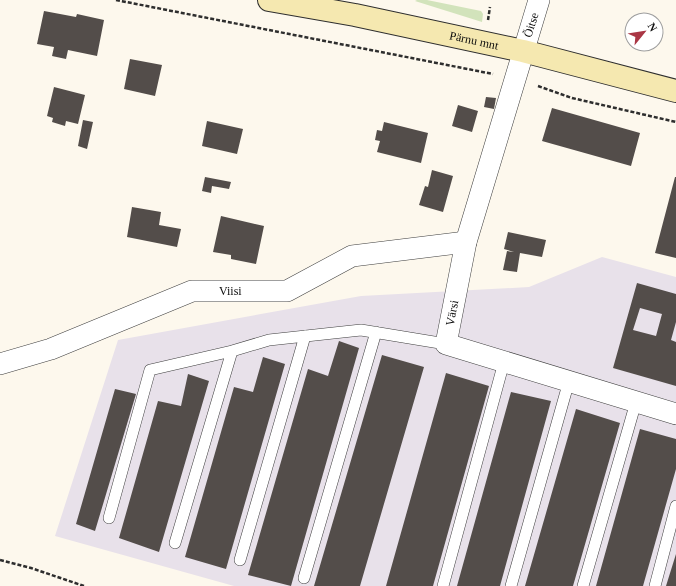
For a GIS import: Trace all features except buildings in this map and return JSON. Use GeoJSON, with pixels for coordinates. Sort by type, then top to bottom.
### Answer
{"type":"FeatureCollection","features":[{"type":"Feature","properties":{"kind":"main road","name":"Pärnu mnt"},"geometry":{"type":"LineString","coordinates":[[269,0],[355,15],[523,51],[676,91]]}},
{"type":"Feature","properties":{"kind":"street","name":"Õitse"},"geometry":{"type":"LineString","coordinates":[[523,51],[539,0]]}},
{"type":"Feature","properties":{"kind":"street","name":"Värsi"},"geometry":{"type":"LineString","coordinates":[[446,344],[466,242],[523,51]]}},
{"type":"Feature","properties":{"kind":"street","name":"Viisi"},"geometry":{"type":"LineString","coordinates":[[0,364],[51,349],[192,291],[287,291],[352,256],[466,242]]}},
{"type":"Feature","properties":{"kind":"street"},"geometry":{"type":"LineString","coordinates":[[446,344],[676,414]]}},
{"type":"Feature","properties":{"kind":"lane"},"geometry":{"type":"LineString","coordinates":[[109,518],[150,370],[232,351],[269,340],[361,330],[446,344]]}},
{"type":"Feature","properties":{"kind":"lane"},"geometry":{"type":"LineString","coordinates":[[304,578],[376,332]]}},
{"type":"Feature","properties":{"kind":"lane"},"geometry":{"type":"LineString","coordinates":[[240,560],[305,336]]}},
{"type":"Feature","properties":{"kind":"lane"},"geometry":{"type":"LineString","coordinates":[[175,542],[232,351]]}},
{"type":"Feature","properties":{"kind":"lane"},"geometry":{"type":"LineString","coordinates":[[443,586],[504,362]]}},
{"type":"Feature","properties":{"kind":"lane"},"geometry":{"type":"LineString","coordinates":[[511,586],[569,381]]}},
{"type":"Feature","properties":{"kind":"lane"},"geometry":{"type":"LineString","coordinates":[[583,586],[636,402]]}},
{"type":"Feature","properties":{"kind":"lane"},"geometry":{"type":"LineString","coordinates":[[655,586],[676,506]]}},
{"type":"Feature","properties":{"kind":"path"},"geometry":{"type":"LineString","coordinates":[[116,0],[515,78],[572,98],[676,122]]}},
{"type":"Feature","properties":{"kind":"path"},"geometry":{"type":"LineString","coordinates":[[0,560],[32,568],[84,586]]}},
{"type":"Feature","properties":{"kind":"shaded area"},"geometry":{"type":"Polygon","coordinates":[[[602,257],[676,277],[676,586],[234,586],[55,536],[118,340],[361,296],[529,287],[602,257]]]}},
{"type":"Feature","properties":{"kind":"green space"},"geometry":{"type":"Polygon","coordinates":[[[427,0],[481,11],[483,14],[482,22],[415,1],[427,0]]]}}]}
